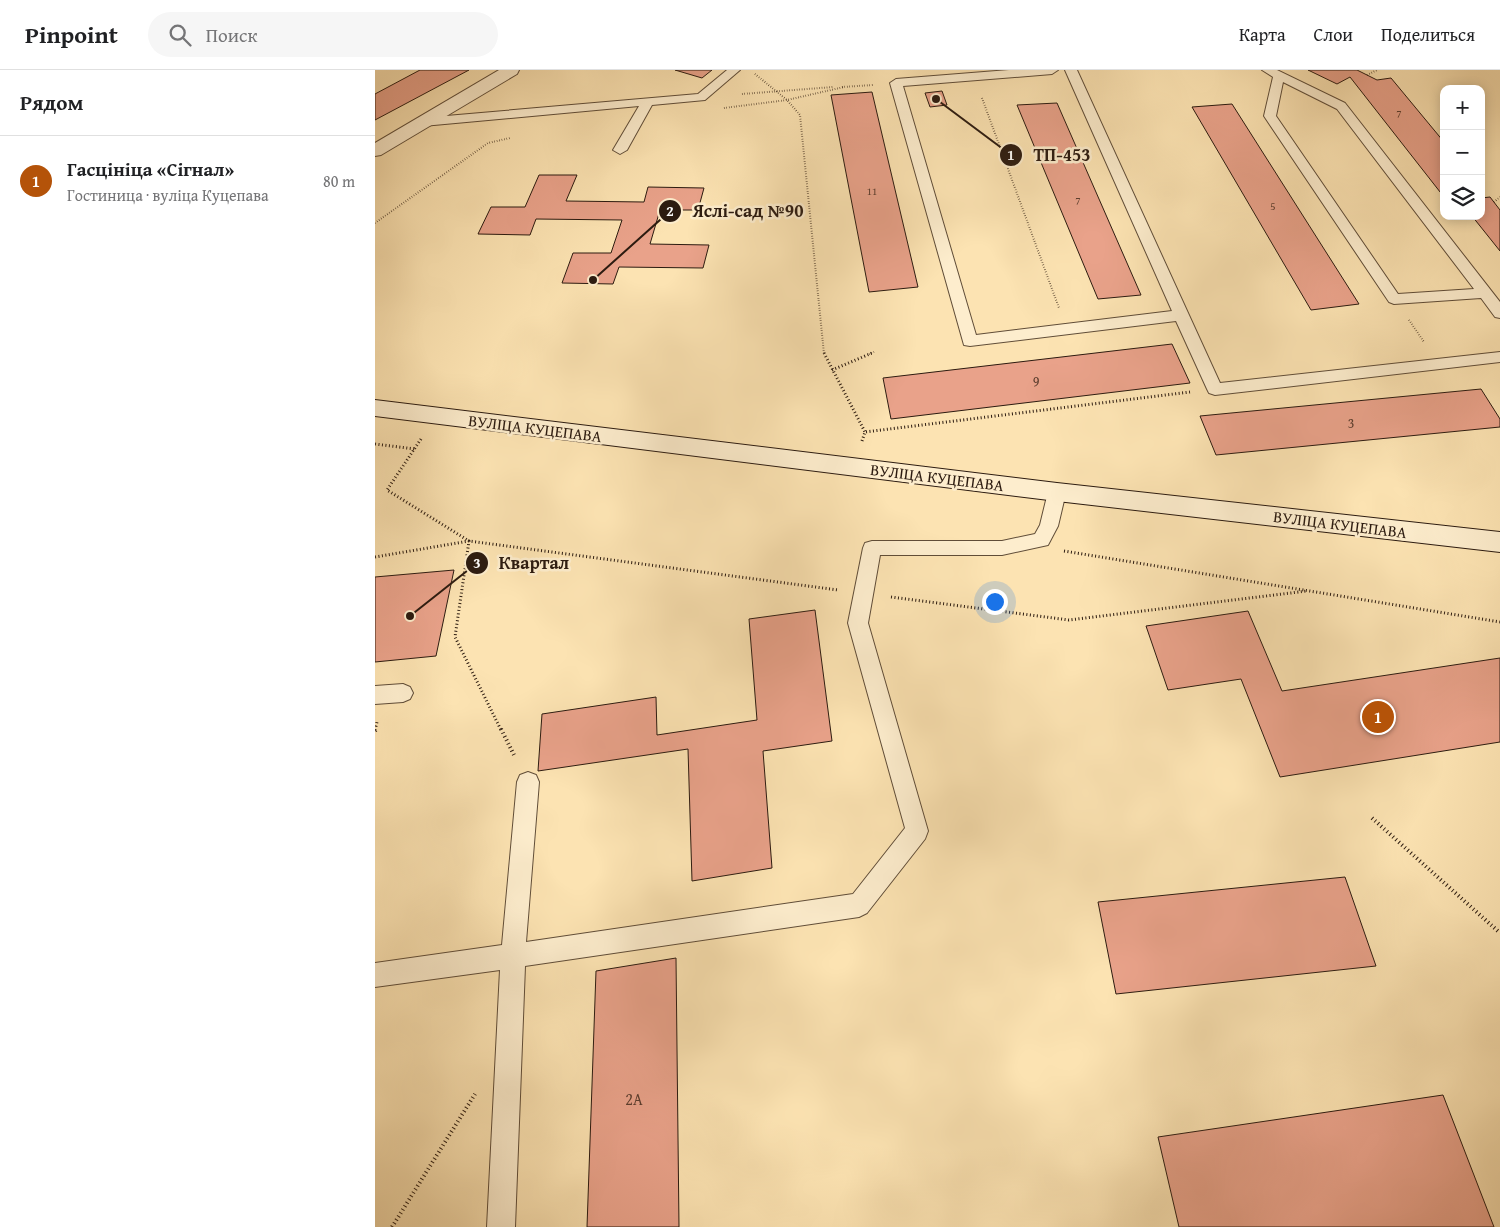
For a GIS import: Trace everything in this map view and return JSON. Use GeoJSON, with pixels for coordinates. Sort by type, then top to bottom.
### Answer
{"type":"FeatureCollection","features":[{"type":"Feature","properties":{"kind":"main road"},"geometry":{"type":"LineString","coordinates":[[375,151],[511,70]]}},
{"type":"Feature","properties":{"kind":"main road","name":"ВУЛІЦА КУЦЕПАВА"},"geometry":{"type":"LineString","coordinates":[[375,408],[1057,492],[1500,542]]}},
{"type":"Feature","properties":{"kind":"lane"},"geometry":{"type":"LineString","coordinates":[[423,122],[701,97],[734,70]]}},
{"type":"Feature","properties":{"kind":"lane"},"geometry":{"type":"LineString","coordinates":[[1052,70],[983,74],[896,83],[970,341],[1181,314]]}},
{"type":"Feature","properties":{"kind":"lane"},"geometry":{"type":"LineString","coordinates":[[1071,70],[1215,389],[1500,357]]}},
{"type":"Feature","properties":{"kind":"lane"},"geometry":{"type":"LineString","coordinates":[[1485,293],[1395,299],[1270,116],[1274,73],[1341,106],[1485,293],[1500,313]]}},
{"type":"Feature","properties":{"kind":"lane"},"geometry":{"type":"LineString","coordinates":[[620,150],[648,102]]}},
{"type":"Feature","properties":{"kind":"lane"},"geometry":{"type":"LineString","coordinates":[[375,975],[859,905],[917,831],[858,623],[872,548],[1002,548],[1041,540],[1049,526],[1057,492]]}},
{"type":"Feature","properties":{"kind":"lane"},"geometry":{"type":"LineString","coordinates":[[375,695],[403,693]]}},
{"type":"Feature","properties":{"kind":"lane"},"geometry":{"type":"LineString","coordinates":[[501,1227],[513,956],[528,782]]}},
{"type":"Feature","properties":{"kind":"path"},"geometry":{"type":"LineString","coordinates":[[750,70],[787,100],[800,115],[824,354],[865,432],[854,467]]}},
{"type":"Feature","properties":{"kind":"path"},"geometry":{"type":"LineString","coordinates":[[1367,75],[1377,70]]}},
{"type":"Feature","properties":{"kind":"path"},"geometry":{"type":"LineString","coordinates":[[983,74],[1067,329]]}},
{"type":"Feature","properties":{"kind":"path"},"geometry":{"type":"LineString","coordinates":[[701,97],[896,83]]}},
{"type":"Feature","properties":{"kind":"path"},"geometry":{"type":"LineString","coordinates":[[1494,202],[1500,197]]}},
{"type":"Feature","properties":{"kind":"path"},"geometry":{"type":"LineString","coordinates":[[1395,299],[1439,364]]}},
{"type":"Feature","properties":{"kind":"path"},"geometry":{"type":"LineString","coordinates":[[832,370],[874,352]]}},
{"type":"Feature","properties":{"kind":"path"},"geometry":{"type":"LineString","coordinates":[[865,432],[1215,389]]}},
{"type":"Feature","properties":{"kind":"path"},"geometry":{"type":"LineString","coordinates":[[437,416],[387,490],[469,541],[455,637],[528,782]]}},
{"type":"Feature","properties":{"kind":"path"},"geometry":{"type":"LineString","coordinates":[[375,444],[415,449]]}},
{"type":"Feature","properties":{"kind":"path"},"geometry":{"type":"LineString","coordinates":[[1063,551],[1500,622]]}},
{"type":"Feature","properties":{"kind":"path"},"geometry":{"type":"LineString","coordinates":[[1372,818],[1500,933]]}},
{"type":"Feature","properties":{"kind":"path"},"geometry":{"type":"LineString","coordinates":[[392,1227],[476,1092]]}},
{"type":"Feature","properties":{"kind":"building"},"geometry":{"type":"Polygon","coordinates":[[[420,70],[469,70],[375,120],[375,94],[420,70]]]}},
{"type":"Feature","properties":{"kind":"building"},"geometry":{"type":"Polygon","coordinates":[[[675,70],[712,70],[702,78],[675,70]]]}},
{"type":"Feature","properties":{"kind":"building"},"geometry":{"type":"Polygon","coordinates":[[[1308,70],[1357,70],[1377,80],[1391,78],[1440,137],[1440,192],[1350,77],[1337,84],[1308,70]]]}},
{"type":"Feature","properties":{"kind":"building"},"geometry":{"type":"Polygon","coordinates":[[[942,91],[947,105],[930,107],[925,93],[942,91]]]}},
{"type":"Feature","properties":{"kind":"building"},"geometry":{"type":"Polygon","coordinates":[[[872,92],[918,287],[869,292],[831,95],[872,92]]]}},
{"type":"Feature","properties":{"kind":"building"},"geometry":{"type":"Polygon","coordinates":[[[1057,103],[1141,295],[1098,299],[1017,105],[1057,103]]]}},
{"type":"Feature","properties":{"kind":"building"},"geometry":{"type":"Polygon","coordinates":[[[1232,104],[1359,304],[1311,310],[1192,107],[1232,104]]]}},
{"type":"Feature","properties":{"kind":"building"},"geometry":{"type":"Polygon","coordinates":[[[539,175],[577,175],[566,201],[644,202],[648,187],[704,188],[698,210],[660,210],[650,244],[709,245],[703,268],[619,267],[613,284],[562,283],[573,253],[611,253],[622,220],[536,219],[530,235],[478,234],[491,207],[525,207],[539,175]]]}},
{"type":"Feature","properties":{"kind":"building"},"geometry":{"type":"Polygon","coordinates":[[[1490,197],[1500,210],[1500,251],[1475,220],[1485,220],[1485,198],[1490,197]]]}},
{"type":"Feature","properties":{"kind":"building"},"geometry":{"type":"Polygon","coordinates":[[[1172,344],[1190,383],[891,419],[883,378],[1172,344]]]}},
{"type":"Feature","properties":{"kind":"building"},"geometry":{"type":"Polygon","coordinates":[[[1481,389],[1500,419],[1500,427],[1216,455],[1200,416],[1481,389]]]}},
{"type":"Feature","properties":{"kind":"building"},"geometry":{"type":"Polygon","coordinates":[[[454,570],[436,656],[375,662],[375,577],[454,570]]]}},
{"type":"Feature","properties":{"kind":"building"},"geometry":{"type":"Polygon","coordinates":[[[815,610],[832,741],[763,751],[772,868],[692,881],[688,749],[538,771],[542,714],[656,697],[657,735],[757,720],[749,619],[815,610]]]}},
{"type":"Feature","properties":{"kind":"building"},"geometry":{"type":"Polygon","coordinates":[[[1248,611],[1282,691],[1500,658],[1500,742],[1280,777],[1241,679],[1168,690],[1146,626],[1248,611]]]}},
{"type":"Feature","properties":{"kind":"building"},"geometry":{"type":"Polygon","coordinates":[[[1345,877],[1376,966],[1116,994],[1098,902],[1345,877]]]}},
{"type":"Feature","properties":{"kind":"building"},"geometry":{"type":"Polygon","coordinates":[[[676,958],[679,1227],[587,1227],[596,971],[676,958]]]}},
{"type":"Feature","properties":{"kind":"building"},"geometry":{"type":"Polygon","coordinates":[[[1443,1095],[1494,1227],[1179,1227],[1158,1137],[1443,1095]]]}},
{"type":"Feature","properties":{"kind":"place","name":"ТП-453"},"geometry":{"type":"Point","coordinates":[936,99]}},
{"type":"Feature","properties":{"kind":"place","name":"Яслі-сад №90"},"geometry":{"type":"Point","coordinates":[593,280]}},
{"type":"Feature","properties":{"kind":"place","name":"Квартал"},"geometry":{"type":"Point","coordinates":[410,616]}},
{"type":"Feature","properties":{"kind":"place","name":"Гасцініца «Сігнал»"},"geometry":{"type":"Point","coordinates":[1378,717]}}]}
